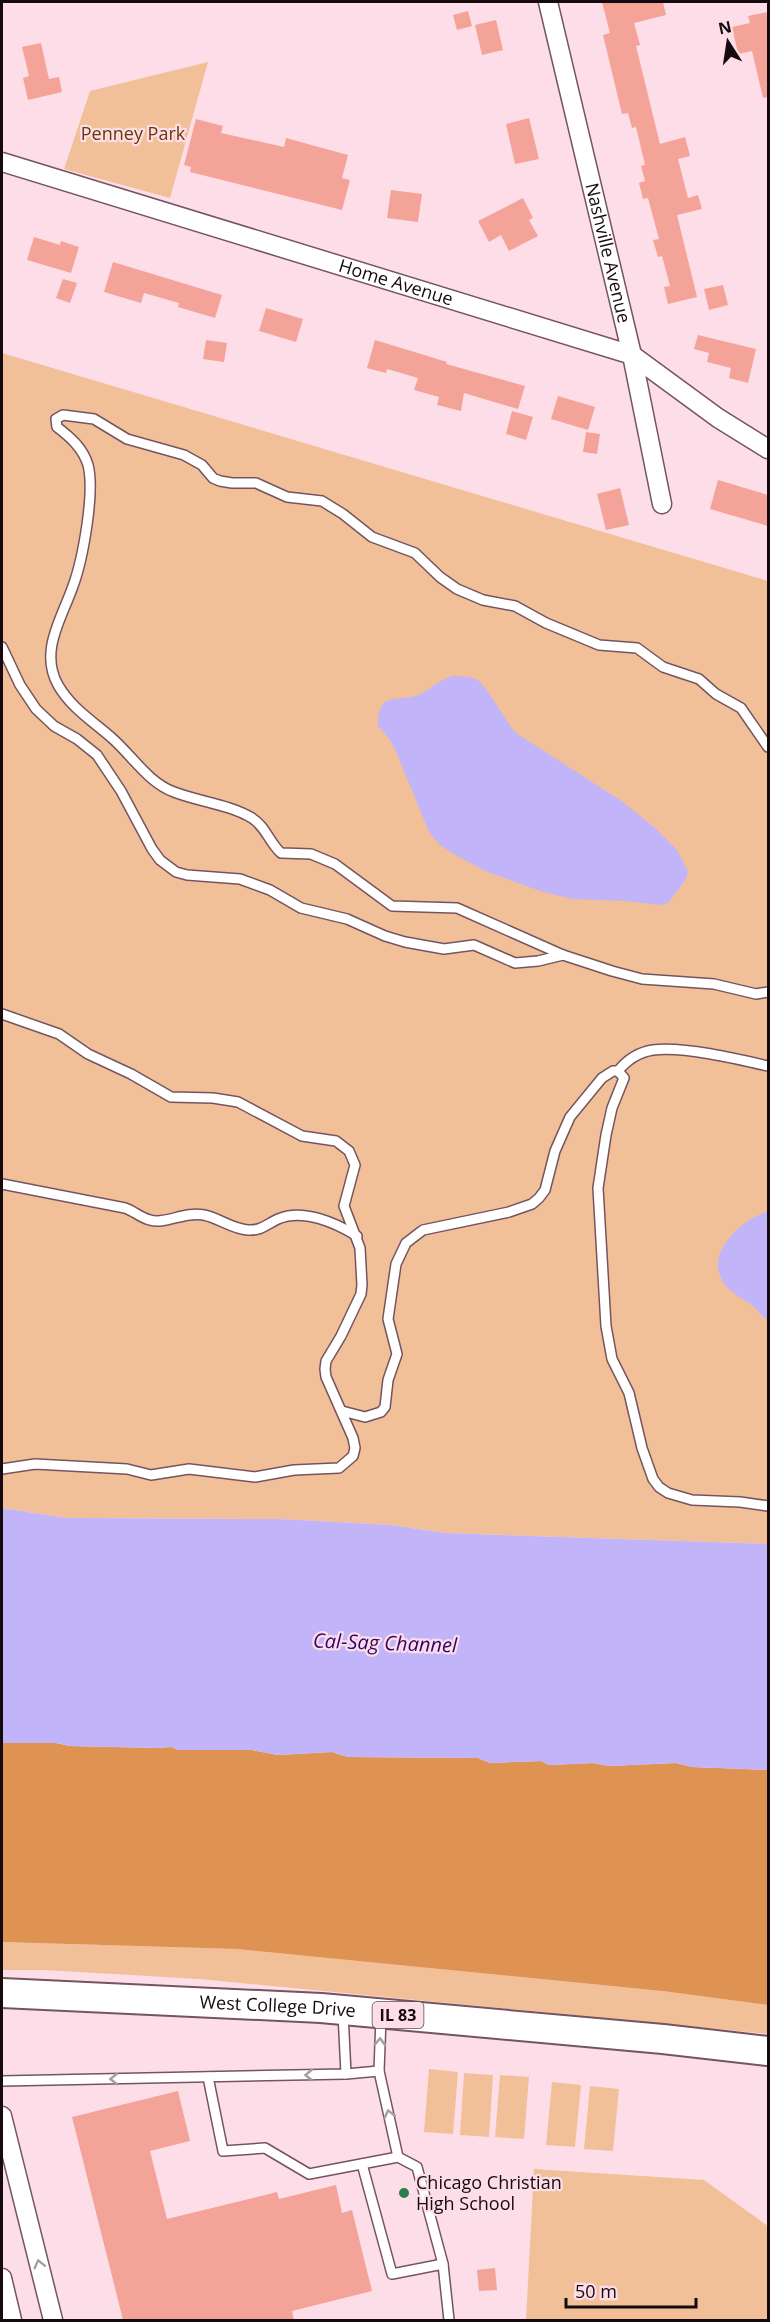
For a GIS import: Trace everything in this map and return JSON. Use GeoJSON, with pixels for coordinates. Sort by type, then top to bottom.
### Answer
{"type":"FeatureCollection","features":[{"type":"Feature","properties":{"kind":"main road","name":"West College Drive"},"geometry":{"type":"LineString","coordinates":[[2,1993],[343,2010],[663,2038],[768,2051]]}},
{"type":"Feature","properties":{"kind":"street","name":"Nashville Avenue"},"geometry":{"type":"LineString","coordinates":[[548,2],[632,355],[662,504]]}},
{"type":"Feature","properties":{"kind":"street","name":"Home Avenue"},"geometry":{"type":"LineString","coordinates":[[2,162],[632,355],[718,418],[768,449]]}},
{"type":"Feature","properties":{"kind":"street"},"geometry":{"type":"LineString","coordinates":[[2,2116],[53,2320]]}},
{"type":"Feature","properties":{"kind":"street"},"geometry":{"type":"LineString","coordinates":[[2,2278],[12,2320]]}},
{"type":"Feature","properties":{"kind":"lane"},"geometry":{"type":"LineString","coordinates":[[768,747],[741,708],[716,694],[699,679],[663,667],[636,648],[599,645],[546,623],[525,610],[483,600],[457,589],[440,577],[415,553],[372,537],[322,501],[287,496],[256,483],[220,481],[213,478],[202,465],[184,455],[127,439],[94,419],[63,415],[56,419],[57,427],[80,448],[88,465],[89,474],[83,544],[74,584],[58,621],[50,654],[50,665],[57,684],[75,708],[112,738],[159,784],[174,792],[222,806],[251,818],[261,825],[281,853],[310,854],[335,864],[392,906],[457,908],[563,956],[642,979],[714,984],[756,994],[768,992]]}},
{"type":"Feature","properties":{"kind":"lane"},"geometry":{"type":"LineString","coordinates":[[2,647],[13,673],[36,710],[54,726],[77,739],[97,755],[116,783],[152,849],[160,860],[176,872],[249,882],[270,890],[301,908],[347,919],[405,942],[444,949],[474,945],[515,963],[563,956]]}},
{"type":"Feature","properties":{"kind":"lane"},"geometry":{"type":"LineString","coordinates":[[2,1014],[59,1034],[88,1054],[131,1074],[171,1097],[226,1099],[250,1107],[302,1136],[336,1142],[343,1146],[349,1151],[355,1165],[344,1206],[360,1248],[361,1294],[326,1361],[325,1369],[330,1388],[342,1411],[355,1448],[353,1456],[339,1468],[294,1470],[255,1477],[189,1469],[152,1475],[127,1469],[35,1464],[2,1469]]}},
{"type":"Feature","properties":{"kind":"lane"},"geometry":{"type":"LineString","coordinates":[[342,1411],[365,1417],[381,1412],[385,1407],[388,1380],[397,1354],[388,1319],[396,1264],[406,1243],[423,1230],[509,1212],[532,1204],[545,1190],[555,1151],[570,1117],[602,1078],[613,1071],[618,1071],[640,1054],[660,1050],[730,1058],[768,1066]]}},
{"type":"Feature","properties":{"kind":"lane"},"geometry":{"type":"LineString","coordinates":[[618,1071],[624,1078],[612,1108],[600,1159],[598,1213],[606,1326],[612,1359],[629,1393],[642,1448],[653,1479],[668,1493],[692,1500],[768,1506]]}},
{"type":"Feature","properties":{"kind":"lane"},"geometry":{"type":"LineString","coordinates":[[2,1184],[125,1208],[136,1211],[150,1221],[194,1213],[248,1230],[260,1229],[279,1218],[302,1215],[318,1218],[344,1228],[357,1236]]}},
{"type":"Feature","properties":{"kind":"lane"},"geometry":{"type":"LineString","coordinates":[[343,2010],[346,2074]]}},
{"type":"Feature","properties":{"kind":"lane"},"geometry":{"type":"LineString","coordinates":[[381,2013],[379,2072],[399,2157]]}},
{"type":"Feature","properties":{"kind":"lane"},"geometry":{"type":"LineString","coordinates":[[2,2081],[379,2072]]}},
{"type":"Feature","properties":{"kind":"lane"},"geometry":{"type":"LineString","coordinates":[[208,2077],[223,2151],[265,2148],[309,2174],[399,2157],[417,2167],[443,2264],[449,2320]]}},
{"type":"Feature","properties":{"kind":"lane"},"geometry":{"type":"LineString","coordinates":[[362,2164],[392,2274],[443,2264]]}},
{"type":"Feature","properties":{"kind":"green space","name":"Penney Park"},"geometry":{"type":"Polygon","coordinates":[[[208,62],[170,198],[64,169],[90,91],[208,62]]]}},
{"type":"Feature","properties":{"kind":"green space"},"geometry":{"type":"Polygon","coordinates":[[[2,353],[768,581],[768,1544],[445,1533],[391,1525],[280,1519],[66,1518],[2,1508],[2,353]]]}},
{"type":"Feature","properties":{"kind":"green space"},"geometry":{"type":"Polygon","coordinates":[[[2,1942],[237,1949],[662,1991],[768,2005],[768,2034],[199,1979],[44,1970],[2,1970],[2,1942]]]}},
{"type":"Feature","properties":{"kind":"green space"},"geometry":{"type":"Polygon","coordinates":[[[429,2069],[458,2072],[453,2134],[424,2132],[429,2069]]]}},
{"type":"Feature","properties":{"kind":"green space"},"geometry":{"type":"Polygon","coordinates":[[[464,2073],[493,2075],[489,2137],[460,2135],[464,2073]]]}},
{"type":"Feature","properties":{"kind":"green space"},"geometry":{"type":"Polygon","coordinates":[[[500,2075],[529,2077],[524,2139],[495,2137],[500,2075]]]}},
{"type":"Feature","properties":{"kind":"green space"},"geometry":{"type":"Polygon","coordinates":[[[552,2082],[581,2085],[575,2147],[546,2145],[552,2082]]]}},
{"type":"Feature","properties":{"kind":"green space"},"geometry":{"type":"Polygon","coordinates":[[[590,2086],[619,2089],[613,2151],[584,2149],[590,2086]]]}},
{"type":"Feature","properties":{"kind":"green space"},"geometry":{"type":"Polygon","coordinates":[[[534,2169],[704,2180],[768,2226],[768,2320],[526,2320],[534,2169]]]}},
{"type":"Feature","properties":{"kind":"shaded area"},"geometry":{"type":"Polygon","coordinates":[[[2,1743],[56,1743],[70,1746],[171,1747],[179,1750],[252,1750],[278,1755],[332,1752],[348,1757],[478,1758],[490,1763],[541,1761],[549,1765],[593,1763],[609,1766],[676,1763],[692,1767],[768,1770],[768,2005],[662,1991],[237,1949],[2,1942],[2,1743]]]}},
{"type":"Feature","properties":{"kind":"water"},"geometry":{"type":"Polygon","coordinates":[[[453,676],[476,679],[485,688],[516,733],[623,802],[655,828],[677,850],[688,871],[686,879],[668,903],[661,905],[572,899],[540,891],[485,871],[439,844],[429,832],[390,740],[378,726],[379,714],[386,701],[415,696],[453,676]]]}},
{"type":"Feature","properties":{"kind":"water"},"geometry":{"type":"Polygon","coordinates":[[[768,1211],[768,1321],[752,1305],[725,1285],[719,1273],[718,1262],[721,1250],[736,1230],[757,1215],[768,1211]]]}},
{"type":"Feature","properties":{"kind":"water","name":"Cal-Sag Channel"},"geometry":{"type":"Polygon","coordinates":[[[2,1508],[66,1518],[280,1519],[391,1525],[445,1533],[768,1544],[768,1770],[692,1767],[676,1763],[609,1766],[593,1763],[549,1765],[541,1761],[490,1763],[478,1758],[348,1757],[332,1752],[278,1755],[252,1750],[179,1750],[171,1747],[2,1743],[2,1508]]]}},
{"type":"Feature","properties":{"kind":"building"},"geometry":{"type":"Polygon","coordinates":[[[602,2],[663,2],[666,15],[634,23],[640,45],[636,46],[660,144],[685,137],[690,156],[678,159],[688,198],[698,195],[702,209],[677,215],[697,297],[668,304],[664,287],[670,286],[662,256],[658,257],[653,240],[659,239],[648,198],[643,199],[639,183],[645,181],[641,166],[645,165],[636,127],[632,128],[628,113],[622,114],[603,35],[610,33],[602,2]]]}},
{"type":"Feature","properties":{"kind":"building"},"geometry":{"type":"Polygon","coordinates":[[[468,11],[472,26],[457,30],[453,15],[468,11]]]}},
{"type":"Feature","properties":{"kind":"building"},"geometry":{"type":"Polygon","coordinates":[[[768,12],[768,97],[763,98],[752,51],[738,54],[732,27],[750,23],[748,16],[768,12]]]}},
{"type":"Feature","properties":{"kind":"building"},"geometry":{"type":"Polygon","coordinates":[[[496,20],[503,50],[482,55],[475,25],[496,20]]]}},
{"type":"Feature","properties":{"kind":"building"},"geometry":{"type":"Polygon","coordinates":[[[41,43],[49,79],[59,77],[62,92],[28,100],[23,78],[29,76],[22,47],[41,43]]]}},
{"type":"Feature","properties":{"kind":"building"},"geometry":{"type":"Polygon","coordinates":[[[529,118],[539,159],[515,164],[506,124],[529,118]]]}},
{"type":"Feature","properties":{"kind":"building"},"geometry":{"type":"Polygon","coordinates":[[[196,119],[223,126],[221,133],[284,147],[286,138],[348,155],[342,178],[350,180],[342,210],[190,172],[191,167],[184,165],[196,119]]]}},
{"type":"Feature","properties":{"kind":"building"},"geometry":{"type":"Polygon","coordinates":[[[391,190],[422,194],[418,222],[387,218],[391,190]]]}},
{"type":"Feature","properties":{"kind":"building"},"geometry":{"type":"Polygon","coordinates":[[[523,198],[533,218],[529,220],[538,236],[509,251],[501,235],[489,242],[478,221],[523,198]]]}},
{"type":"Feature","properties":{"kind":"building"},"geometry":{"type":"Polygon","coordinates":[[[34,237],[60,245],[61,241],[79,247],[71,273],[27,260],[34,237]]]}},
{"type":"Feature","properties":{"kind":"building"},"geometry":{"type":"Polygon","coordinates":[[[113,262],[222,295],[215,318],[178,307],[179,303],[144,293],[141,303],[104,292],[113,262]]]}},
{"type":"Feature","properties":{"kind":"building"},"geometry":{"type":"Polygon","coordinates":[[[63,279],[77,283],[70,303],[56,298],[63,279]]]}},
{"type":"Feature","properties":{"kind":"building"},"geometry":{"type":"Polygon","coordinates":[[[723,285],[728,305],[709,310],[704,289],[723,285]]]}},
{"type":"Feature","properties":{"kind":"building"},"geometry":{"type":"Polygon","coordinates":[[[266,308],[303,319],[296,342],[259,331],[266,308]]]}},
{"type":"Feature","properties":{"kind":"building"},"geometry":{"type":"Polygon","coordinates":[[[698,335],[756,349],[748,383],[729,378],[731,368],[707,362],[709,353],[694,349],[698,335]]]}},
{"type":"Feature","properties":{"kind":"building"},"geometry":{"type":"Polygon","coordinates":[[[206,340],[227,343],[224,362],[203,359],[206,340]]]}},
{"type":"Feature","properties":{"kind":"building"},"geometry":{"type":"Polygon","coordinates":[[[375,340],[447,362],[446,364],[525,386],[518,409],[464,393],[461,411],[437,405],[439,397],[414,390],[418,378],[387,369],[386,373],[367,368],[375,340]]]}},
{"type":"Feature","properties":{"kind":"building"},"geometry":{"type":"Polygon","coordinates":[[[558,396],[595,407],[588,430],[551,419],[558,396]]]}},
{"type":"Feature","properties":{"kind":"building"},"geometry":{"type":"Polygon","coordinates":[[[512,411],[533,417],[526,440],[506,434],[512,411]]]}},
{"type":"Feature","properties":{"kind":"building"},"geometry":{"type":"Polygon","coordinates":[[[586,432],[600,434],[597,454],[583,452],[586,432]]]}},
{"type":"Feature","properties":{"kind":"building"},"geometry":{"type":"Polygon","coordinates":[[[718,480],[768,495],[768,526],[710,509],[718,480]]]}},
{"type":"Feature","properties":{"kind":"building"},"geometry":{"type":"Polygon","coordinates":[[[620,488],[629,525],[606,530],[597,494],[620,488]]]}},
{"type":"Feature","properties":{"kind":"building"},"geometry":{"type":"Polygon","coordinates":[[[178,2091],[190,2141],[150,2151],[167,2219],[277,2192],[279,2199],[336,2185],[342,2213],[352,2210],[372,2291],[292,2311],[294,2320],[123,2320],[72,2117],[178,2091]]]}},
{"type":"Feature","properties":{"kind":"building"},"geometry":{"type":"Polygon","coordinates":[[[495,2268],[497,2290],[479,2291],[477,2270],[495,2268]]]}},
{"type":"Feature","properties":{"kind":"place","name":"Chicago Christian High School"},"geometry":{"type":"Point","coordinates":[404,2193]}}]}
